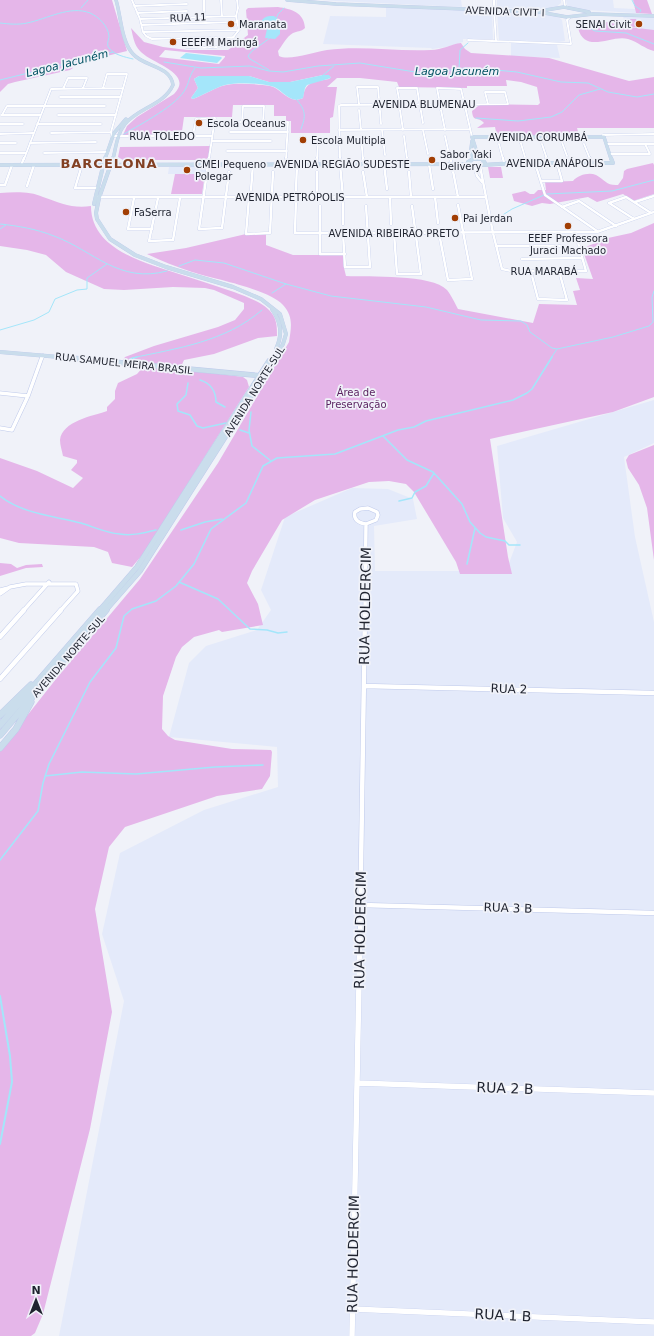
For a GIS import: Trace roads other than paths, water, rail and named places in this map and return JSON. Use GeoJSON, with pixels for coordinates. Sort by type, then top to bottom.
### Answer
{"type":"FeatureCollection","features":[{"type":"Feature","properties":{"kind":"main road","name":"AVENIDA NORTE-SUL"},"geometry":{"type":"LineString","coordinates":[[0,735],[144,566],[261,377],[281,337],[280,322],[273,311],[264,304],[251,297],[147,261],[121,249],[108,239],[98,226],[94,212],[98,188],[112,134],[121,123],[164,95],[170,86],[169,80],[165,76],[135,59],[128,52],[113,0]]}},
{"type":"Feature","properties":{"kind":"main road","name":"AVENIDA NORTE-SUL"},"geometry":{"type":"LineString","coordinates":[[97,197],[109,169],[122,129],[128,121],[167,95],[174,84],[166,73],[132,53],[127,43],[116,0]]}},
{"type":"Feature","properties":{"kind":"main road","name":"AVENIDA CIVIT I"},"geometry":{"type":"LineString","coordinates":[[287,0],[336,4],[539,12],[570,17]]}},
{"type":"Feature","properties":{"kind":"main road","name":"AVENIDA CIVIT I"},"geometry":{"type":"LineString","coordinates":[[306,0],[494,10],[543,11],[557,8],[568,8],[602,13],[654,15]]}},
{"type":"Feature","properties":{"kind":"main road"},"geometry":{"type":"LineString","coordinates":[[556,15],[553,11],[557,8]]}},
{"type":"Feature","properties":{"kind":"main road"},"geometry":{"type":"LineString","coordinates":[[576,10],[578,13],[576,15]]}},
{"type":"Feature","properties":{"kind":"main road"},"geometry":{"type":"LineString","coordinates":[[570,17],[576,15],[593,14],[654,15]]}},
{"type":"Feature","properties":{"kind":"main road"},"geometry":{"type":"LineString","coordinates":[[603,136],[610,154]]}},
{"type":"Feature","properties":{"kind":"main road","name":"AVENIDA CORUMBÁ"},"geometry":{"type":"LineString","coordinates":[[472,139],[603,136]]}},
{"type":"Feature","properties":{"kind":"main road"},"geometry":{"type":"LineString","coordinates":[[472,139],[471,149],[473,158]]}},
{"type":"Feature","properties":{"kind":"main road"},"geometry":{"type":"LineString","coordinates":[[472,139],[479,159],[483,164]]}},
{"type":"Feature","properties":{"kind":"main road","name":"AVENIDA ANÁPOLIS"},"geometry":{"type":"LineString","coordinates":[[474,166],[504,163],[613,163],[610,154]]}},
{"type":"Feature","properties":{"kind":"main road"},"geometry":{"type":"LineString","coordinates":[[103,170],[96,164],[106,158]]}},
{"type":"Feature","properties":{"kind":"main road"},"geometry":{"type":"LineString","coordinates":[[474,166],[468,162],[473,158],[479,159]]}},
{"type":"Feature","properties":{"kind":"main road"},"geometry":{"type":"LineString","coordinates":[[111,162],[114,161],[119,163]]}},
{"type":"Feature","properties":{"kind":"main road","name":"AVENIDA REGIÃO SUDESTE"},"geometry":{"type":"LineString","coordinates":[[209,163],[303,164],[407,161],[468,162]]}},
{"type":"Feature","properties":{"kind":"main road","name":"AVENIDA REGIÃO SUDESTE"},"geometry":{"type":"LineString","coordinates":[[0,164],[82,165],[111,162],[340,163]]}},
{"type":"Feature","properties":{"kind":"main road"},"geometry":{"type":"LineString","coordinates":[[303,164],[307,162]]}},
{"type":"Feature","properties":{"kind":"main road","name":"AVENIDA REGIÃO SUDESTE"},"geometry":{"type":"LineString","coordinates":[[364,163],[429,164],[468,162]]}},
{"type":"Feature","properties":{"kind":"main road"},"geometry":{"type":"LineString","coordinates":[[109,169],[119,163]]}},
{"type":"Feature","properties":{"kind":"main road","name":"AVENIDA REGIÃO SUDESTE"},"geometry":{"type":"LineString","coordinates":[[0,164],[96,164]]}},
{"type":"Feature","properties":{"kind":"main road","name":"RUA SAMUEL MEIRA BRASIL"},"geometry":{"type":"LineString","coordinates":[[0,352],[261,377]]}},
{"type":"Feature","properties":{"kind":"main road","name":"AVENIDA NORTE-SUL"},"geometry":{"type":"LineString","coordinates":[[0,725],[3,719],[49,670],[137,567],[261,377]]}},
{"type":"Feature","properties":{"kind":"main road"},"geometry":{"type":"LineString","coordinates":[[0,715],[49,670]]}},
{"type":"Feature","properties":{"kind":"main road"},"geometry":{"type":"LineString","coordinates":[[0,748],[16,729],[41,687]]}},
{"type":"Feature","properties":{"kind":"main road"},"geometry":{"type":"LineString","coordinates":[[3,719],[12,722],[15,726],[9,734],[8,739]]}},
{"type":"Feature","properties":{"kind":"street"},"geometry":{"type":"LineString","coordinates":[[136,0],[132,0],[140,19],[143,32],[146,36],[152,39],[234,37]]}},
{"type":"Feature","properties":{"kind":"street"},"geometry":{"type":"LineString","coordinates":[[187,0],[187,17]]}},
{"type":"Feature","properties":{"kind":"street"},"geometry":{"type":"LineString","coordinates":[[204,0],[204,24]]}},
{"type":"Feature","properties":{"kind":"street"},"geometry":{"type":"LineString","coordinates":[[221,0],[222,16]]}},
{"type":"Feature","properties":{"kind":"street"},"geometry":{"type":"LineString","coordinates":[[186,38],[186,46],[205,48],[225,46],[239,30],[236,16],[238,8],[237,0]]}},
{"type":"Feature","properties":{"kind":"street"},"geometry":{"type":"LineString","coordinates":[[494,0],[496,41]]}},
{"type":"Feature","properties":{"kind":"street"},"geometry":{"type":"LineString","coordinates":[[557,8],[564,1],[568,8]]}},
{"type":"Feature","properties":{"kind":"street"},"geometry":{"type":"LineString","coordinates":[[134,6],[187,4]]}},
{"type":"Feature","properties":{"kind":"street"},"geometry":{"type":"LineString","coordinates":[[137,12],[187,11]]}},
{"type":"Feature","properties":{"kind":"street"},"geometry":{"type":"LineString","coordinates":[[556,15],[562,17],[566,22],[570,44]]}},
{"type":"Feature","properties":{"kind":"street","name":"RUA 11"},"geometry":{"type":"LineString","coordinates":[[140,19],[236,16]]}},
{"type":"Feature","properties":{"kind":"street"},"geometry":{"type":"LineString","coordinates":[[570,17],[568,20],[570,44]]}},
{"type":"Feature","properties":{"kind":"street"},"geometry":{"type":"LineString","coordinates":[[142,25],[237,22]]}},
{"type":"Feature","properties":{"kind":"street"},"geometry":{"type":"LineString","coordinates":[[143,32],[239,30]]}},
{"type":"Feature","properties":{"kind":"street"},"geometry":{"type":"LineString","coordinates":[[205,38],[205,48]]}},
{"type":"Feature","properties":{"kind":"street"},"geometry":{"type":"LineString","coordinates":[[468,40],[570,44]]}},
{"type":"Feature","properties":{"kind":"street"},"geometry":{"type":"LineString","coordinates":[[103,88],[107,74],[128,74],[123,88],[112,134]]}},
{"type":"Feature","properties":{"kind":"street"},"geometry":{"type":"LineString","coordinates":[[63,88],[68,78],[87,78],[83,88]]}},
{"type":"Feature","properties":{"kind":"street"},"geometry":{"type":"LineString","coordinates":[[359,104],[357,87],[378,87],[381,124]]}},
{"type":"Feature","properties":{"kind":"street"},"geometry":{"type":"LineString","coordinates":[[22,163],[51,89],[123,88]]}},
{"type":"Feature","properties":{"kind":"street"},"geometry":{"type":"LineString","coordinates":[[400,104],[397,88],[417,88],[423,123]]}},
{"type":"Feature","properties":{"kind":"street"},"geometry":{"type":"LineString","coordinates":[[440,104],[437,88],[461,88],[472,139]]}},
{"type":"Feature","properties":{"kind":"street","name":"AVENIDA BLUMENAU"},"geometry":{"type":"LineString","coordinates":[[339,130],[340,106],[342,104],[359,104],[379,104],[400,104],[420,104],[440,104],[464,104],[488,104],[508,104],[504,92],[485,92],[488,104]]}},
{"type":"Feature","properties":{"kind":"street"},"geometry":{"type":"LineString","coordinates":[[60,97],[121,97]]}},
{"type":"Feature","properties":{"kind":"street"},"geometry":{"type":"LineString","coordinates":[[1,115],[7,106],[105,106]]}},
{"type":"Feature","properties":{"kind":"street"},"geometry":{"type":"LineString","coordinates":[[242,122],[243,106],[264,106],[263,122]]}},
{"type":"Feature","properties":{"kind":"street"},"geometry":{"type":"LineString","coordinates":[[359,110],[361,130]]}},
{"type":"Feature","properties":{"kind":"street"},"geometry":{"type":"LineString","coordinates":[[400,110],[403,130]]}},
{"type":"Feature","properties":{"kind":"street"},"geometry":{"type":"LineString","coordinates":[[441,110],[445,130]]}},
{"type":"Feature","properties":{"kind":"street"},"geometry":{"type":"LineString","coordinates":[[1,115],[41,115]]}},
{"type":"Feature","properties":{"kind":"street"},"geometry":{"type":"LineString","coordinates":[[58,115],[116,115]]}},
{"type":"Feature","properties":{"kind":"street"},"geometry":{"type":"LineString","coordinates":[[193,135],[196,119],[215,118],[199,229],[222,228],[229,172]]}},
{"type":"Feature","properties":{"kind":"street"},"geometry":{"type":"LineString","coordinates":[[215,122],[288,122],[286,162],[285,164],[281,164]]}},
{"type":"Feature","properties":{"kind":"street"},"geometry":{"type":"LineString","coordinates":[[0,124],[23,124]]}},
{"type":"Feature","properties":{"kind":"street"},"geometry":{"type":"LineString","coordinates":[[37,124],[101,124]]}},
{"type":"Feature","properties":{"kind":"street"},"geometry":{"type":"LineString","coordinates":[[343,224],[344,197],[340,163],[339,130],[470,129]]}},
{"type":"Feature","properties":{"kind":"street"},"geometry":{"type":"LineString","coordinates":[[382,130],[385,154]]}},
{"type":"Feature","properties":{"kind":"street"},"geometry":{"type":"LineString","coordinates":[[423,130],[428,154]]}},
{"type":"Feature","properties":{"kind":"street"},"geometry":{"type":"LineString","coordinates":[[230,132],[288,132]]}},
{"type":"Feature","properties":{"kind":"street"},"geometry":{"type":"LineString","coordinates":[[0,134],[34,133]]}},
{"type":"Feature","properties":{"kind":"street","name":"RUA TOLEDO"},"geometry":{"type":"LineString","coordinates":[[51,133],[112,134],[119,136],[212,136]]}},
{"type":"Feature","properties":{"kind":"street"},"geometry":{"type":"LineString","coordinates":[[603,136],[654,134]]}},
{"type":"Feature","properties":{"kind":"street"},"geometry":{"type":"LineString","coordinates":[[404,136],[407,161]]}},
{"type":"Feature","properties":{"kind":"street"},"geometry":{"type":"LineString","coordinates":[[445,136],[450,161]]}},
{"type":"Feature","properties":{"kind":"street"},"geometry":{"type":"LineString","coordinates":[[361,137],[364,163]]}},
{"type":"Feature","properties":{"kind":"street"},"geometry":{"type":"LineString","coordinates":[[519,137],[524,157]]}},
{"type":"Feature","properties":{"kind":"street"},"geometry":{"type":"LineString","coordinates":[[560,137],[567,156]]}},
{"type":"Feature","properties":{"kind":"street"},"geometry":{"type":"LineString","coordinates":[[212,141],[271,141]]}},
{"type":"Feature","properties":{"kind":"street"},"geometry":{"type":"LineString","coordinates":[[30,143],[96,142]]}},
{"type":"Feature","properties":{"kind":"street"},"geometry":{"type":"LineString","coordinates":[[0,143],[16,143]]}},
{"type":"Feature","properties":{"kind":"street"},"geometry":{"type":"LineString","coordinates":[[317,162],[318,143],[339,144]]}},
{"type":"Feature","properties":{"kind":"street"},"geometry":{"type":"LineString","coordinates":[[499,144],[504,163]]}},
{"type":"Feature","properties":{"kind":"street"},"geometry":{"type":"LineString","coordinates":[[542,144],[548,163]]}},
{"type":"Feature","properties":{"kind":"street"},"geometry":{"type":"LineString","coordinates":[[584,144],[592,163]]}},
{"type":"Feature","properties":{"kind":"street"},"geometry":{"type":"LineString","coordinates":[[607,144],[654,144]]}},
{"type":"Feature","properties":{"kind":"street"},"geometry":{"type":"LineString","coordinates":[[610,154],[650,154],[646,144]]}},
{"type":"Feature","properties":{"kind":"street"},"geometry":{"type":"LineString","coordinates":[[227,151],[287,151]]}},
{"type":"Feature","properties":{"kind":"street"},"geometry":{"type":"LineString","coordinates":[[44,153],[108,152]]}},
{"type":"Feature","properties":{"kind":"street"},"geometry":{"type":"LineString","coordinates":[[0,153],[26,153]]}},
{"type":"Feature","properties":{"kind":"street"},"geometry":{"type":"LineString","coordinates":[[536,163],[545,194],[597,232]]}},
{"type":"Feature","properties":{"kind":"street"},"geometry":{"type":"LineString","coordinates":[[540,181],[562,181],[557,163]]}},
{"type":"Feature","properties":{"kind":"street"},"geometry":{"type":"LineString","coordinates":[[251,190],[253,164]]}},
{"type":"Feature","properties":{"kind":"street"},"geometry":{"type":"LineString","coordinates":[[296,190],[297,164]]}},
{"type":"Feature","properties":{"kind":"street"},"geometry":{"type":"LineString","coordinates":[[384,164],[387,189]]}},
{"type":"Feature","properties":{"kind":"street"},"geometry":{"type":"LineString","coordinates":[[429,164],[433,189]]}},
{"type":"Feature","properties":{"kind":"street"},"geometry":{"type":"LineString","coordinates":[[483,164],[482,182],[496,246],[564,246]]}},
{"type":"Feature","properties":{"kind":"street"},"geometry":{"type":"LineString","coordinates":[[0,185],[4,185],[12,165]]}},
{"type":"Feature","properties":{"kind":"street"},"geometry":{"type":"LineString","coordinates":[[27,186],[34,165]]}},
{"type":"Feature","properties":{"kind":"street"},"geometry":{"type":"LineString","coordinates":[[82,165],[75,188],[98,188]]}},
{"type":"Feature","properties":{"kind":"street"},"geometry":{"type":"LineString","coordinates":[[474,166],[477,176],[482,182]]}},
{"type":"Feature","properties":{"kind":"street"},"geometry":{"type":"LineString","coordinates":[[453,171],[458,197]]}},
{"type":"Feature","properties":{"kind":"street"},"geometry":{"type":"LineString","coordinates":[[249,198],[246,234],[270,233],[273,172]]}},
{"type":"Feature","properties":{"kind":"street"},"geometry":{"type":"LineString","coordinates":[[317,172],[317,197]]}},
{"type":"Feature","properties":{"kind":"street"},"geometry":{"type":"LineString","coordinates":[[363,172],[367,197]]}},
{"type":"Feature","properties":{"kind":"street"},"geometry":{"type":"LineString","coordinates":[[409,172],[412,197]]}},
{"type":"Feature","properties":{"kind":"street"},"geometry":{"type":"LineString","coordinates":[[635,202],[654,196]]}},
{"type":"Feature","properties":{"kind":"street","name":"AVENIDA PETRÓPOLIS"},"geometry":{"type":"LineString","coordinates":[[97,197],[486,197]]}},
{"type":"Feature","properties":{"kind":"street"},"geometry":{"type":"LineString","coordinates":[[390,197],[391,224]]}},
{"type":"Feature","properties":{"kind":"street"},"geometry":{"type":"LineString","coordinates":[[435,197],[438,223]]}},
{"type":"Feature","properties":{"kind":"street"},"geometry":{"type":"LineString","coordinates":[[634,219],[609,203],[626,197],[652,212]]}},
{"type":"Feature","properties":{"kind":"street"},"geometry":{"type":"LineString","coordinates":[[134,198],[128,229],[152,229]]}},
{"type":"Feature","properties":{"kind":"street"},"geometry":{"type":"LineString","coordinates":[[158,198],[149,241],[173,240],[180,198]]}},
{"type":"Feature","properties":{"kind":"street","name":"AVENIDA RIBEIRÃO PRETO"},"geometry":{"type":"LineString","coordinates":[[296,198],[295,233],[575,232]]}},
{"type":"Feature","properties":{"kind":"street"},"geometry":{"type":"LineString","coordinates":[[562,207],[579,201],[616,226]]}},
{"type":"Feature","properties":{"kind":"street"},"geometry":{"type":"LineString","coordinates":[[439,233],[448,280],[472,280],[458,205]]}},
{"type":"Feature","properties":{"kind":"street"},"geometry":{"type":"LineString","coordinates":[[320,206],[320,254],[345,254]]}},
{"type":"Feature","properties":{"kind":"street"},"geometry":{"type":"LineString","coordinates":[[343,233],[345,267],[370,266],[366,206]]}},
{"type":"Feature","properties":{"kind":"street"},"geometry":{"type":"LineString","coordinates":[[394,233],[397,274],[421,274],[412,206]]}},
{"type":"Feature","properties":{"kind":"street"},"geometry":{"type":"LineString","coordinates":[[522,258],[582,258],[575,232],[597,232],[652,212]]}},
{"type":"Feature","properties":{"kind":"street","name":"RUA MARABÁ"},"geometry":{"type":"LineString","coordinates":[[496,246],[502,269],[511,272],[586,271],[582,258]]}},
{"type":"Feature","properties":{"kind":"street"},"geometry":{"type":"LineString","coordinates":[[531,272],[538,299],[567,300],[559,271]]}},
{"type":"Feature","properties":{"kind":"street"},"geometry":{"type":"LineString","coordinates":[[0,428],[12,430],[28,396],[43,355]]}},
{"type":"Feature","properties":{"kind":"street"},"geometry":{"type":"LineString","coordinates":[[0,393],[28,396]]}},
{"type":"Feature","properties":{"kind":"street"},"geometry":{"type":"LineString","coordinates":[[368,508],[376,512],[378,515],[376,520],[366,524],[356,520],[354,515],[357,510],[368,508]]}},
{"type":"Feature","properties":{"kind":"street","name":"RUA HOLDERCIM"},"geometry":{"type":"LineString","coordinates":[[352,1336],[356,1083],[361,905],[366,524]]}},
{"type":"Feature","properties":{"kind":"street"},"geometry":{"type":"LineString","coordinates":[[0,637],[49,582]]}},
{"type":"Feature","properties":{"kind":"street"},"geometry":{"type":"LineString","coordinates":[[0,679],[78,591],[76,584],[49,582],[8,588],[1,593]]}},
{"type":"Feature","properties":{"kind":"street","name":"RUA 2"},"geometry":{"type":"LineString","coordinates":[[364,686],[654,693]]}},
{"type":"Feature","properties":{"kind":"street","name":"RUA 3 B"},"geometry":{"type":"LineString","coordinates":[[361,905],[654,913]]}},
{"type":"Feature","properties":{"kind":"street","name":"RUA 2 B"},"geometry":{"type":"LineString","coordinates":[[356,1083],[654,1093]]}},
{"type":"Feature","properties":{"kind":"street","name":"RUA 1 B"},"geometry":{"type":"LineString","coordinates":[[352,1309],[654,1322]]}},
{"type":"Feature","properties":{"kind":"water"},"geometry":{"type":"Polygon","coordinates":[[[274,16],[280,21],[280,34],[275,39],[265,38],[267,29],[261,22],[266,17],[274,16]]]}},
{"type":"Feature","properties":{"kind":"water"},"geometry":{"type":"Polygon","coordinates":[[[186,53],[222,58],[217,63],[180,58],[186,53]]]}},
{"type":"Feature","properties":{"kind":"water"},"geometry":{"type":"Polygon","coordinates":[[[329,75],[331,78],[307,85],[303,98],[298,100],[290,98],[275,87],[248,83],[225,85],[193,99],[191,98],[198,88],[194,79],[199,76],[249,76],[269,82],[290,82],[329,75]]]}},
{"type":"Feature","properties":{"kind":"waterway"},"geometry":{"type":"LineString","coordinates":[[81,8],[88,0]]}},
{"type":"Feature","properties":{"kind":"waterway"},"geometry":{"type":"LineString","coordinates":[[632,0],[635,6],[641,10],[640,12]]}},
{"type":"Feature","properties":{"kind":"waterway"},"geometry":{"type":"LineString","coordinates":[[276,19],[278,14],[284,8]]}},
{"type":"Feature","properties":{"kind":"waterway"},"geometry":{"type":"LineString","coordinates":[[0,23],[24,24],[67,12],[82,11],[90,13],[100,19],[105,25],[109,36],[109,48],[120,55],[133,59]]}},
{"type":"Feature","properties":{"kind":"waterway"},"geometry":{"type":"LineString","coordinates":[[580,23],[595,31],[626,33],[654,44]]}},
{"type":"Feature","properties":{"kind":"waterway"},"geometry":{"type":"LineString","coordinates":[[269,70],[250,59],[248,56],[252,51],[270,38]]}},
{"type":"Feature","properties":{"kind":"waterway"},"geometry":{"type":"LineString","coordinates":[[459,69],[460,50],[468,43]]}},
{"type":"Feature","properties":{"kind":"waterway","name":"Lagoa Jacuném"},"geometry":{"type":"LineString","coordinates":[[0,80],[113,52]]}},
{"type":"Feature","properties":{"kind":"waterway","name":"Lagoa Jacuném"},"geometry":{"type":"LineString","coordinates":[[164,62],[201,68],[250,66],[269,71],[283,72],[318,66],[360,63],[415,72],[435,72],[459,69]]}},
{"type":"Feature","properties":{"kind":"waterway"},"geometry":{"type":"LineString","coordinates":[[322,76],[334,66]]}},
{"type":"Feature","properties":{"kind":"waterway"},"geometry":{"type":"LineString","coordinates":[[124,134],[158,114],[175,101],[186,88],[195,68]]}},
{"type":"Feature","properties":{"kind":"waterway","name":"Lagoa Jacuném"},"geometry":{"type":"LineString","coordinates":[[459,69],[485,69],[517,72],[561,82],[588,83],[608,92],[637,97],[654,94]]}},
{"type":"Feature","properties":{"kind":"waterway"},"geometry":{"type":"LineString","coordinates":[[476,118],[518,121],[551,117],[562,112],[579,95],[600,89]]}},
{"type":"Feature","properties":{"kind":"waterway"},"geometry":{"type":"LineString","coordinates":[[296,99],[302,106],[304,113],[304,120],[301,129]]}},
{"type":"Feature","properties":{"kind":"waterway"},"geometry":{"type":"LineString","coordinates":[[547,194],[612,191],[654,180]]}},
{"type":"Feature","properties":{"kind":"waterway"},"geometry":{"type":"LineString","coordinates":[[498,218],[512,209],[544,195]]}},
{"type":"Feature","properties":{"kind":"waterway"},"geometry":{"type":"LineString","coordinates":[[0,224],[41,231],[68,242],[121,270],[150,274],[167,271]]}},
{"type":"Feature","properties":{"kind":"waterway"},"geometry":{"type":"LineString","coordinates":[[0,229],[6,225]]}},
{"type":"Feature","properties":{"kind":"waterway"},"geometry":{"type":"LineString","coordinates":[[179,266],[195,260],[224,263],[286,284]]}},
{"type":"Feature","properties":{"kind":"waterway"},"geometry":{"type":"LineString","coordinates":[[0,330],[34,320],[49,312],[55,299],[77,290],[87,289],[87,278],[107,264]]}},
{"type":"Feature","properties":{"kind":"waterway"},"geometry":{"type":"LineString","coordinates":[[272,293],[286,284]]}},
{"type":"Feature","properties":{"kind":"waterway"},"geometry":{"type":"LineString","coordinates":[[286,284],[331,296],[426,307],[481,320],[521,321],[527,325],[530,332],[552,348],[557,349]]}},
{"type":"Feature","properties":{"kind":"waterway"},"geometry":{"type":"LineString","coordinates":[[557,349],[613,337],[649,326],[653,322],[652,297],[654,291]]}},
{"type":"Feature","properties":{"kind":"waterway"},"geometry":{"type":"LineString","coordinates":[[132,358],[184,347],[217,337],[233,330],[262,310]]}},
{"type":"Feature","properties":{"kind":"waterway"},"geometry":{"type":"LineString","coordinates":[[551,358],[557,349]]}},
{"type":"Feature","properties":{"kind":"waterway"},"geometry":{"type":"LineString","coordinates":[[130,359],[137,357]]}},
{"type":"Feature","properties":{"kind":"waterway"},"geometry":{"type":"LineString","coordinates":[[179,582],[194,564],[211,529],[246,503],[263,466],[277,458],[335,454],[398,430],[414,427],[426,421],[513,400],[532,389],[552,357]]}},
{"type":"Feature","properties":{"kind":"waterway"},"geometry":{"type":"LineString","coordinates":[[200,380],[209,385],[214,391],[216,402],[225,407]]}},
{"type":"Feature","properties":{"kind":"waterway"},"geometry":{"type":"LineString","coordinates":[[188,383],[186,395],[177,404],[178,411],[190,415],[197,426],[203,428],[226,423]]}},
{"type":"Feature","properties":{"kind":"waterway"},"geometry":{"type":"LineString","coordinates":[[251,412],[249,430],[252,446],[271,461]]}},
{"type":"Feature","properties":{"kind":"waterway"},"geometry":{"type":"LineString","coordinates":[[240,430],[249,433]]}},
{"type":"Feature","properties":{"kind":"waterway"},"geometry":{"type":"LineString","coordinates":[[383,436],[407,460],[434,473]]}},
{"type":"Feature","properties":{"kind":"waterway"},"geometry":{"type":"LineString","coordinates":[[399,501],[412,498],[415,492],[426,486],[434,473]]}},
{"type":"Feature","properties":{"kind":"waterway"},"geometry":{"type":"LineString","coordinates":[[434,473],[462,504],[470,522],[480,533],[486,537],[505,541],[509,545],[520,545]]}},
{"type":"Feature","properties":{"kind":"waterway"},"geometry":{"type":"LineString","coordinates":[[0,496],[29,511],[81,523],[100,530],[124,535],[156,530]]}},
{"type":"Feature","properties":{"kind":"waterway"},"geometry":{"type":"LineString","coordinates":[[181,530],[205,522],[222,519]]}},
{"type":"Feature","properties":{"kind":"waterway"},"geometry":{"type":"LineString","coordinates":[[467,564],[475,528]]}},
{"type":"Feature","properties":{"kind":"waterway"},"geometry":{"type":"LineString","coordinates":[[45,776],[49,764],[90,682],[116,648],[124,616],[132,609],[156,601],[179,582]]}},
{"type":"Feature","properties":{"kind":"waterway"},"geometry":{"type":"LineString","coordinates":[[179,582],[218,599],[250,629],[267,630],[278,633],[287,632]]}},
{"type":"Feature","properties":{"kind":"waterway"},"geometry":{"type":"LineString","coordinates":[[45,776],[82,772],[136,774],[215,767],[263,765]]}},
{"type":"Feature","properties":{"kind":"waterway"},"geometry":{"type":"LineString","coordinates":[[0,860],[38,811],[45,776]]}},
{"type":"Feature","properties":{"kind":"waterway"},"geometry":{"type":"LineString","coordinates":[[0,996],[10,1056],[12,1082],[0,1144]]}},
{"type":"Feature","properties":{"kind":"place","name":"Maranata"},"geometry":{"type":"Point","coordinates":[231,24]}},
{"type":"Feature","properties":{"kind":"place","name":"SENAI Civit"},"geometry":{"type":"Point","coordinates":[639,24]}},
{"type":"Feature","properties":{"kind":"place","name":"EEEFM Maringá"},"geometry":{"type":"Point","coordinates":[173,42]}},
{"type":"Feature","properties":{"kind":"place","name":"Escola Oceanus"},"geometry":{"type":"Point","coordinates":[199,123]}},
{"type":"Feature","properties":{"kind":"place","name":"Escola Multipla"},"geometry":{"type":"Point","coordinates":[303,140]}},
{"type":"Feature","properties":{"kind":"place","name":"Sabor Yaki Delivery"},"geometry":{"type":"Point","coordinates":[432,160]}},
{"type":"Feature","properties":{"kind":"place","name":"CMEI Pequeno Polegar"},"geometry":{"type":"Point","coordinates":[187,170]}},
{"type":"Feature","properties":{"kind":"place","name":"FaSerra"},"geometry":{"type":"Point","coordinates":[126,212]}},
{"type":"Feature","properties":{"kind":"place","name":"Pai Jerdan"},"geometry":{"type":"Point","coordinates":[455,218]}},
{"type":"Feature","properties":{"kind":"place","name":"EEEF Professora Juraci Machado"},"geometry":{"type":"Point","coordinates":[568,226]}},
{"type":"Feature","properties":{"kind":"district","name":"BARCELONA"},"geometry":{"type":"Point","coordinates":[109,163]}},
{"type":"Feature","properties":{"kind":"park label","name":"Área de Preservação"},"geometry":{"type":"Point","coordinates":[356,398]}}]}
